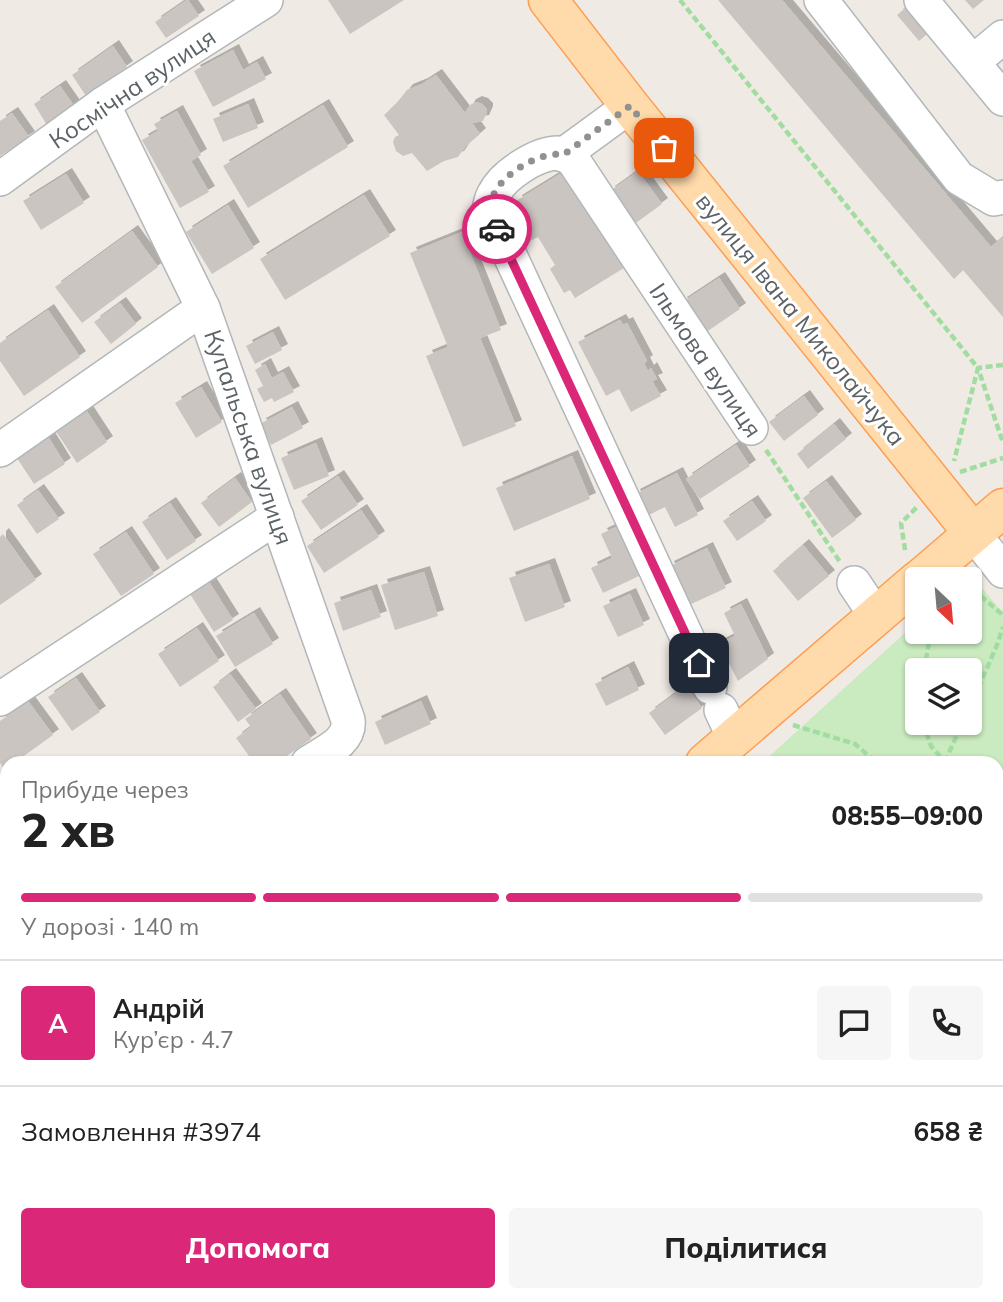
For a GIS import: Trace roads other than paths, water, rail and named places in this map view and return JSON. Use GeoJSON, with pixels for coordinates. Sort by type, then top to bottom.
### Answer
{"type":"FeatureCollection","features":[{"type":"Feature","properties":{"kind":"main road","name":"вулиця Івана Миколайчука"},"geometry":{"type":"LineString","coordinates":[[548,0],[973,533]]}},
{"type":"Feature","properties":{"kind":"main road"},"geometry":{"type":"LineString","coordinates":[[919,567],[973,533],[1003,508]]}},
{"type":"Feature","properties":{"kind":"main road"},"geometry":{"type":"LineString","coordinates":[[707,756],[722,711],[876,616],[905,581]]}},
{"type":"Feature","properties":{"kind":"street","name":"Космічна вулиця"},"geometry":{"type":"LineString","coordinates":[[0,180],[103,104],[266,0]]}},
{"type":"Feature","properties":{"kind":"street"},"geometry":{"type":"LineString","coordinates":[[821,0],[959,178],[994,198],[1003,197]]}},
{"type":"Feature","properties":{"kind":"street"},"geometry":{"type":"LineString","coordinates":[[920,0],[1003,99]]}},
{"type":"Feature","properties":{"kind":"street"},"geometry":{"type":"LineString","coordinates":[[973,62],[1003,37]]}},
{"type":"Feature","properties":{"kind":"street","name":"Купальська вулиця"},"geometry":{"type":"LineString","coordinates":[[103,104],[203,308],[348,720],[347,734],[318,756]]}},
{"type":"Feature","properties":{"kind":"street"},"geometry":{"type":"LineString","coordinates":[[630,106],[568,158],[559,153],[543,156],[524,164],[505,178],[494,192],[489,210],[722,711]]}},
{"type":"Feature","properties":{"kind":"street","name":"Ільмова вулиця"},"geometry":{"type":"LineString","coordinates":[[568,158],[751,428]]}},
{"type":"Feature","properties":{"kind":"street"},"geometry":{"type":"LineString","coordinates":[[0,450],[203,308]]}},
{"type":"Feature","properties":{"kind":"street"},"geometry":{"type":"LineString","coordinates":[[0,699],[277,517]]}},
{"type":"Feature","properties":{"kind":"street","name":"вулиця Івана Миколайчука"},"geometry":{"type":"LineString","coordinates":[[973,533],[1003,571]]}},
{"type":"Feature","properties":{"kind":"street"},"geometry":{"type":"LineString","coordinates":[[847,572],[876,616]]}}]}
